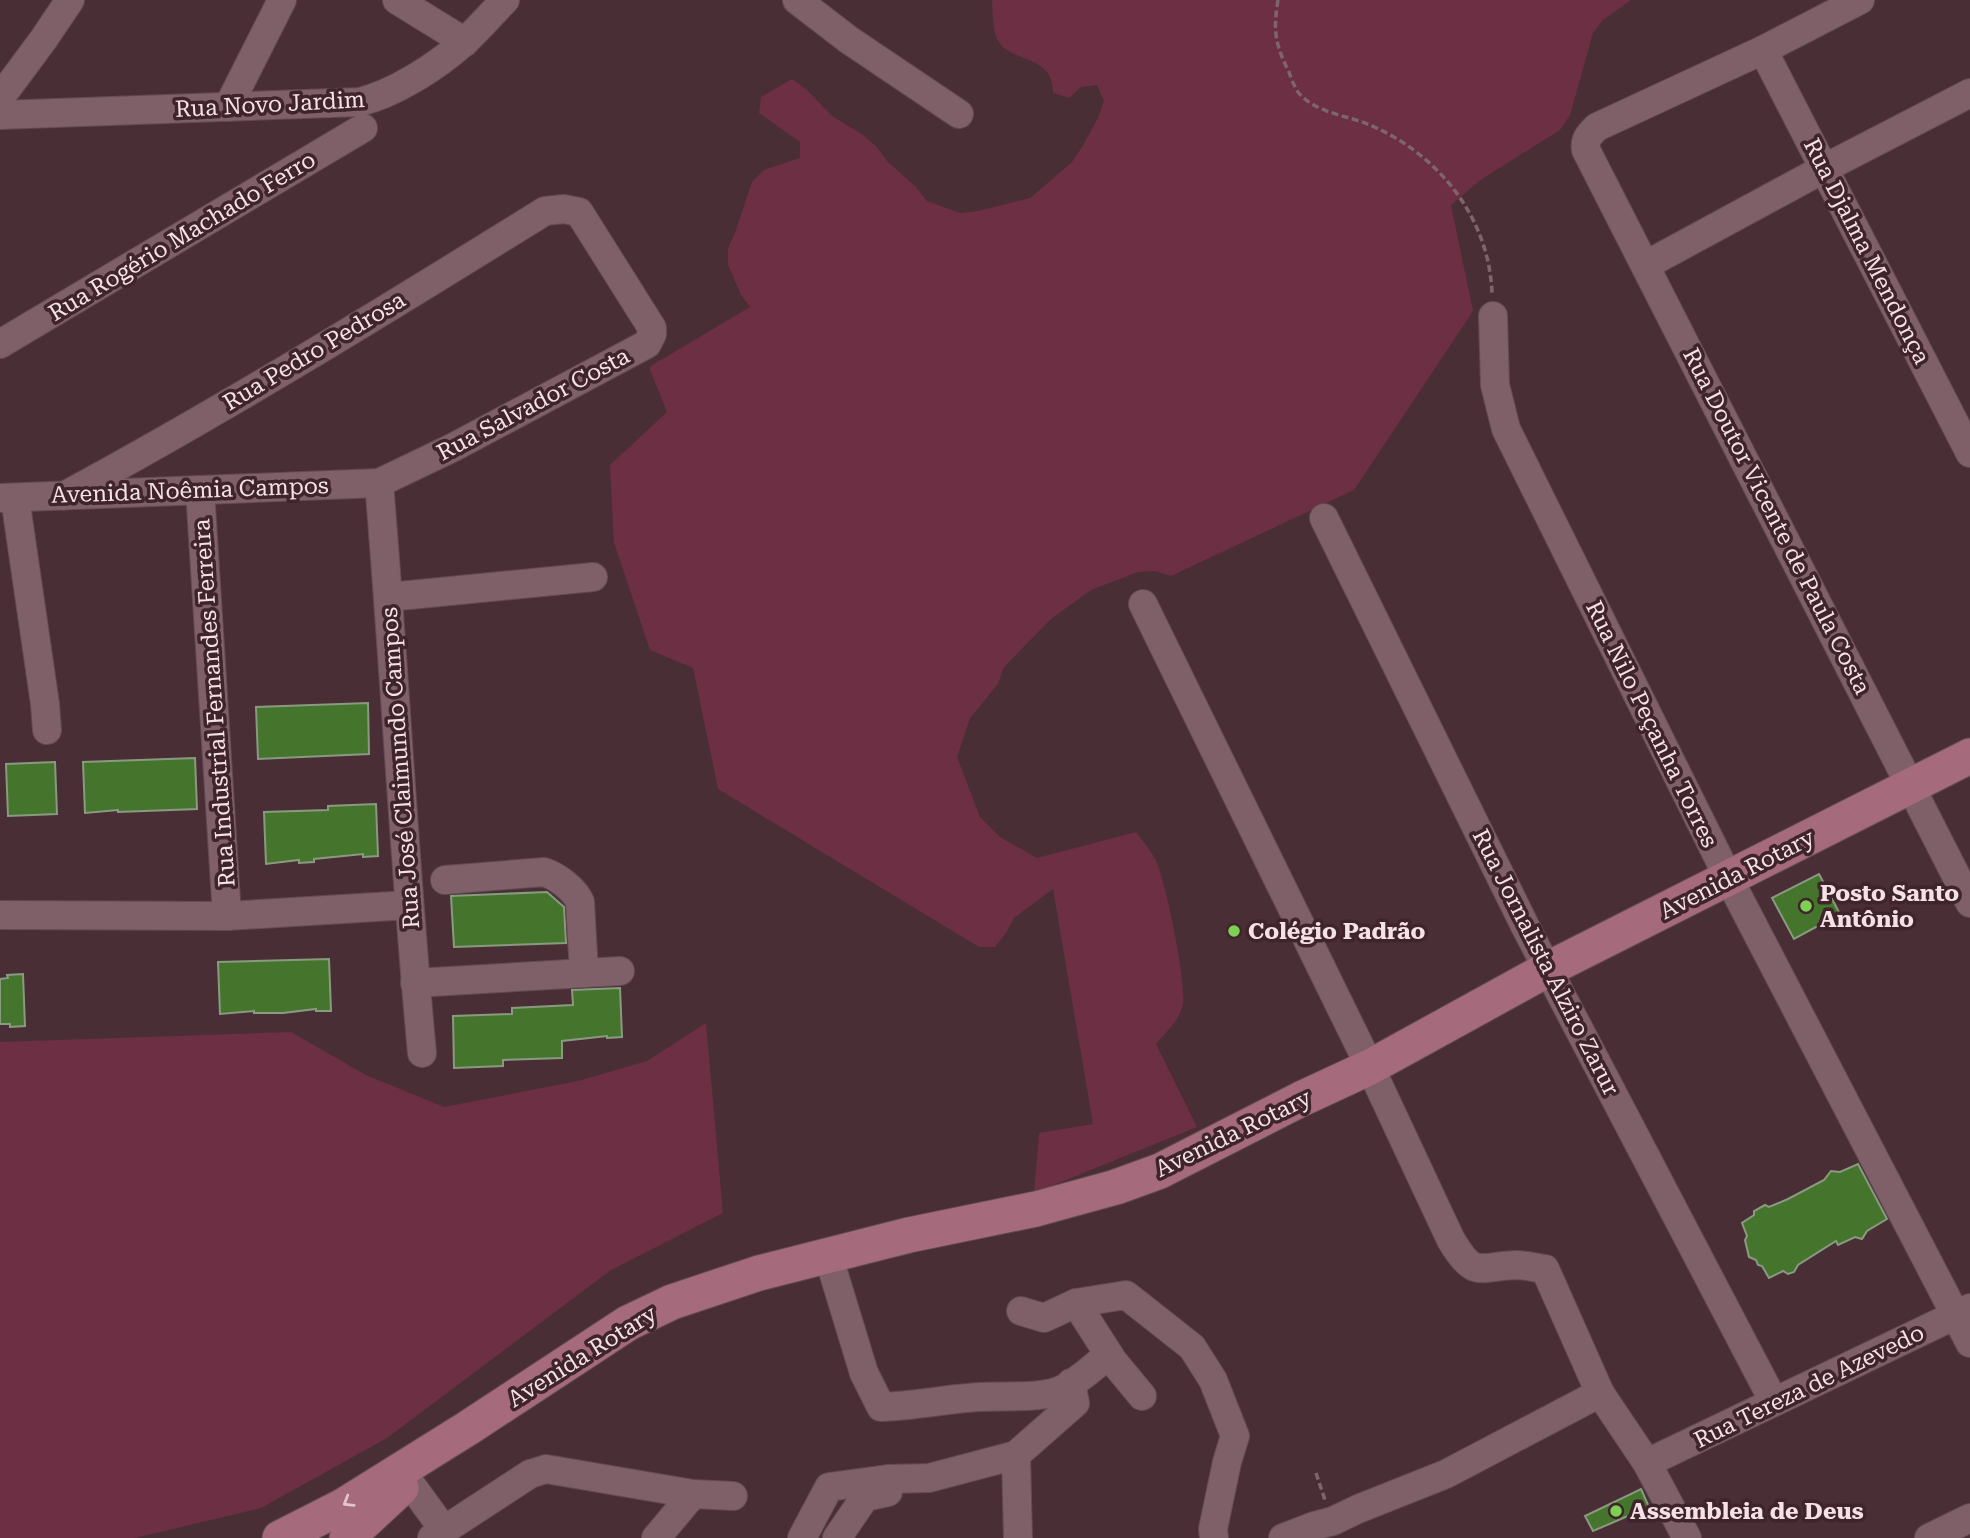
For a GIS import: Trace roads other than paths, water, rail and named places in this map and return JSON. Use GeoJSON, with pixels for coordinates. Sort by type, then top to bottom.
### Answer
{"type":"FeatureCollection","features":[{"type":"Feature","properties":{"kind":"main road","name":"Avenida Rotary"},"geometry":{"type":"LineString","coordinates":[[468,1427],[628,1323],[672,1302],[724,1284],[828,1255],[1036,1209],[1160,1171],[1370,1067],[1548,969],[1970,756]]}},
{"type":"Feature","properties":{"kind":"main road"},"geometry":{"type":"LineString","coordinates":[[347,1538],[468,1427]]}},
{"type":"Feature","properties":{"kind":"main road"},"geometry":{"type":"LineString","coordinates":[[281,1538],[343,1506],[468,1427]]}},
{"type":"Feature","properties":{"kind":"street"},"geometry":{"type":"LineString","coordinates":[[4,88],[43,40],[70,0]]}},
{"type":"Feature","properties":{"kind":"street"},"geometry":{"type":"LineString","coordinates":[[228,107],[282,0]]}},
{"type":"Feature","properties":{"kind":"street"},"geometry":{"type":"LineString","coordinates":[[397,0],[465,42]]}},
{"type":"Feature","properties":{"kind":"street","name":"Rua Novo Jardim"},"geometry":{"type":"LineString","coordinates":[[0,115],[360,102],[375,98],[429,68],[465,42],[505,0]]}},
{"type":"Feature","properties":{"kind":"street"},"geometry":{"type":"LineString","coordinates":[[797,0],[849,40],[959,114]]}},
{"type":"Feature","properties":{"kind":"street"},"geometry":{"type":"LineString","coordinates":[[1763,50],[1860,0]]}},
{"type":"Feature","properties":{"kind":"street","name":"Rua Doutor Vicente de Paula Costa"},"geometry":{"type":"LineString","coordinates":[[1763,50],[1597,127],[1586,139],[1586,150],[1970,902]]}},
{"type":"Feature","properties":{"kind":"street","name":"Rua Djalma Mendonça"},"geometry":{"type":"LineString","coordinates":[[1763,50],[1970,453]]}},
{"type":"Feature","properties":{"kind":"street"},"geometry":{"type":"LineString","coordinates":[[1646,265],[1970,93]]}},
{"type":"Feature","properties":{"kind":"street","name":"Rua Rogério Machado Ferro"},"geometry":{"type":"LineString","coordinates":[[0,344],[363,128]]}},
{"type":"Feature","properties":{"kind":"street","name":"Rua Pedro Pedrosa"},"geometry":{"type":"LineString","coordinates":[[64,496],[135,457],[439,277],[545,211],[564,209]]}},
{"type":"Feature","properties":{"kind":"street","name":"Rua Salvador Costa"},"geometry":{"type":"LineString","coordinates":[[379,482],[454,447],[650,340],[652,328],[579,212],[564,209]]}},
{"type":"Feature","properties":{"kind":"street","name":"Rua Nilo Peçanha Torres"},"geometry":{"type":"LineString","coordinates":[[1493,316],[1495,385],[1506,429],[1729,879],[1962,1312],[1970,1343]]}},
{"type":"Feature","properties":{"kind":"street"},"geometry":{"type":"LineString","coordinates":[[135,457],[153,492]]}},
{"type":"Feature","properties":{"kind":"street","name":"Avenida Noêmia Campos"},"geometry":{"type":"LineString","coordinates":[[8,498],[379,482]]}},
{"type":"Feature","properties":{"kind":"street","name":"Rua José Claimundo Campos"},"geometry":{"type":"LineString","coordinates":[[379,482],[422,1053]]}},
{"type":"Feature","properties":{"kind":"street","name":"Rua Industrial Fernandes Ferreira"},"geometry":{"type":"LineString","coordinates":[[200,490],[227,916]]}},
{"type":"Feature","properties":{"kind":"street"},"geometry":{"type":"LineString","coordinates":[[8,498],[45,704],[47,730]]}},
{"type":"Feature","properties":{"kind":"street","name":"Rua Jornalista Alziro Zarur"},"geometry":{"type":"LineString","coordinates":[[1324,518],[1548,969],[1774,1402]]}},
{"type":"Feature","properties":{"kind":"street"},"geometry":{"type":"LineString","coordinates":[[389,597],[593,577]]}},
{"type":"Feature","properties":{"kind":"street"},"geometry":{"type":"LineString","coordinates":[[1143,604],[1370,1067],[1451,1240],[1467,1263],[1479,1269],[1519,1265],[1545,1269],[1600,1393],[1647,1463],[1687,1538]]}},
{"type":"Feature","properties":{"kind":"street"},"geometry":{"type":"LineString","coordinates":[[445,880],[544,872],[551,874],[577,896],[580,902],[584,973]]}},
{"type":"Feature","properties":{"kind":"street"},"geometry":{"type":"LineString","coordinates":[[0,915],[227,916],[409,905]]}},
{"type":"Feature","properties":{"kind":"street"},"geometry":{"type":"LineString","coordinates":[[415,983],[620,971]]}},
{"type":"Feature","properties":{"kind":"street"},"geometry":{"type":"LineString","coordinates":[[828,1255],[864,1373],[881,1408],[977,1397],[1042,1394],[1065,1388],[1109,1354]]}},
{"type":"Feature","properties":{"kind":"street"},"geometry":{"type":"LineString","coordinates":[[1021,1311],[1044,1318],[1076,1303],[1126,1295],[1192,1347],[1213,1380],[1235,1436],[1213,1529],[1214,1538]]}},
{"type":"Feature","properties":{"kind":"street"},"geometry":{"type":"LineString","coordinates":[[1076,1303],[1109,1354],[1142,1396]]}},
{"type":"Feature","properties":{"kind":"street","name":"Rua Tereza de Azevedo"},"geometry":{"type":"LineString","coordinates":[[1647,1463],[1962,1312]]}},
{"type":"Feature","properties":{"kind":"street"},"geometry":{"type":"LineString","coordinates":[[802,1538],[829,1487],[888,1479],[929,1478],[1016,1455],[1075,1403],[1071,1383]]}},
{"type":"Feature","properties":{"kind":"street"},"geometry":{"type":"LineString","coordinates":[[1283,1538],[1333,1521],[1358,1508],[1446,1474],[1600,1393]]}},
{"type":"Feature","properties":{"kind":"street"},"geometry":{"type":"LineString","coordinates":[[1016,1455],[1018,1538]]}},
{"type":"Feature","properties":{"kind":"street"},"geometry":{"type":"LineString","coordinates":[[409,1482],[438,1534],[530,1474],[546,1469],[693,1494],[733,1496]]}},
{"type":"Feature","properties":{"kind":"street"},"geometry":{"type":"LineString","coordinates":[[837,1538],[865,1497],[888,1492],[888,1479]]}},
{"type":"Feature","properties":{"kind":"street"},"geometry":{"type":"LineString","coordinates":[[656,1538],[693,1494]]}},
{"type":"Feature","properties":{"kind":"street"},"geometry":{"type":"LineString","coordinates":[[1929,1538],[1970,1518]]}},
{"type":"Feature","properties":{"kind":"place","name":"Posto Santo Antônio"},"geometry":{"type":"Point","coordinates":[1806,906]}},
{"type":"Feature","properties":{"kind":"place","name":"Colégio Padrão"},"geometry":{"type":"Point","coordinates":[1234,931]}},
{"type":"Feature","properties":{"kind":"place","name":"Assembleia de Deus"},"geometry":{"type":"Point","coordinates":[1616,1511]}}]}
